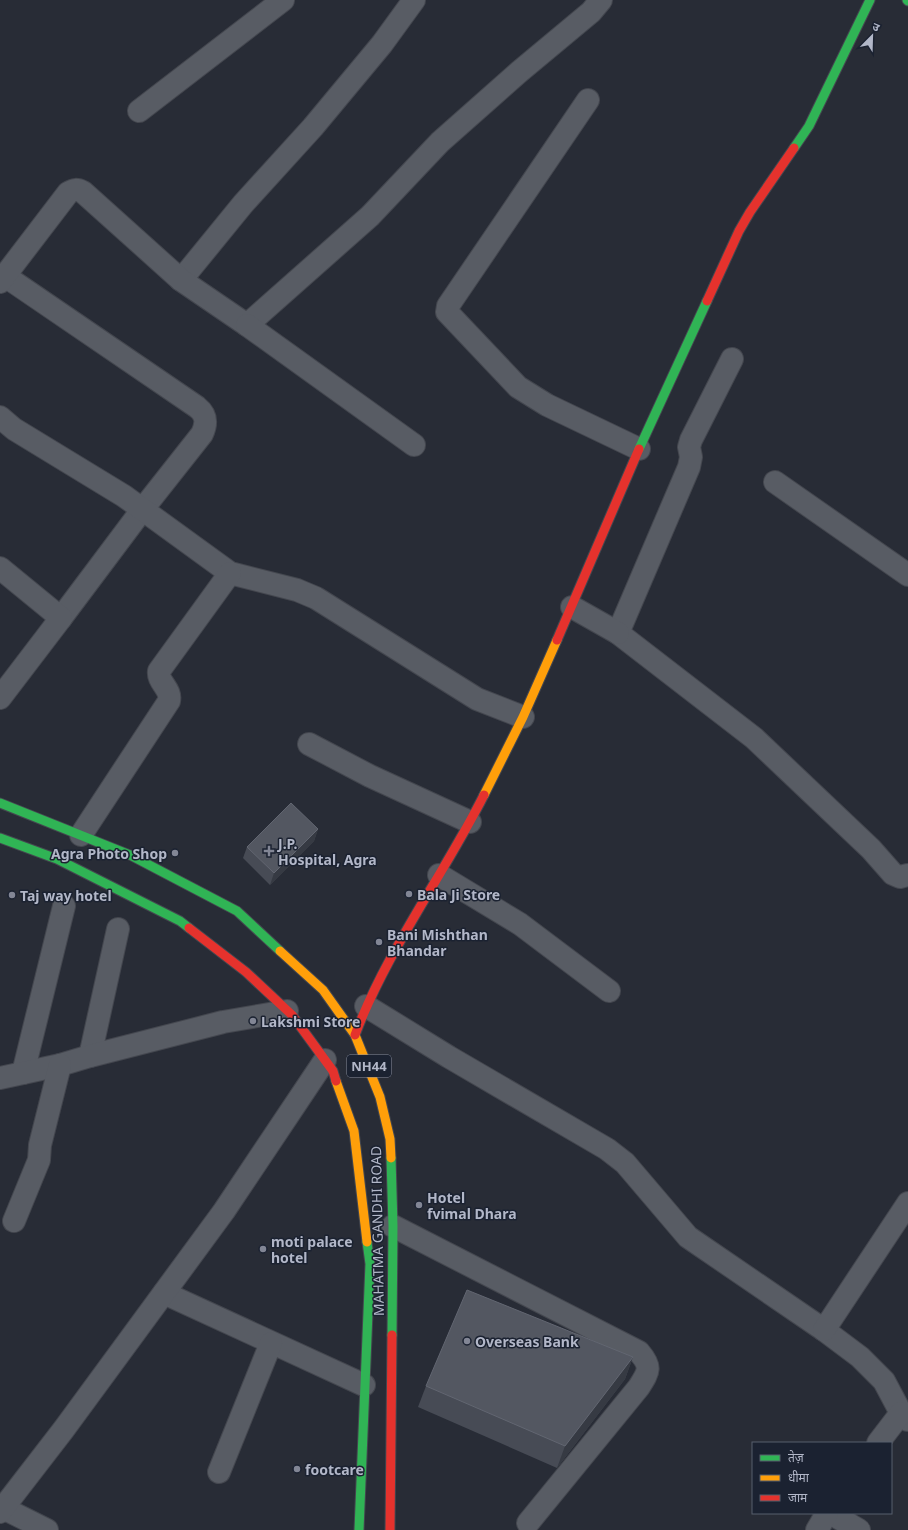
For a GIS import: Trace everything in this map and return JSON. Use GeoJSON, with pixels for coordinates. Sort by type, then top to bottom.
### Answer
{"type":"FeatureCollection","features":[{"type":"Feature","properties":{"kind":"main road"},"geometry":{"type":"LineString","coordinates":[[355,1036],[366,1006],[408,926],[470,822],[523,717],[572,607],[639,449],[739,231],[750,212],[809,126],[870,0]]}},
{"type":"Feature","properties":{"kind":"main road","name":"MAHATMA GANDHI ROAD"},"geometry":{"type":"LineString","coordinates":[[0,803],[130,855],[237,911],[323,990],[355,1036],[380,1097],[390,1139],[393,1226],[390,1530]]}},
{"type":"Feature","properties":{"kind":"main road","name":"MAHATMA GANDHI ROAD"},"geometry":{"type":"LineString","coordinates":[[0,838],[57,859],[180,921],[246,972],[287,1011],[333,1072],[354,1131],[370,1264],[359,1530]]}},
{"type":"Feature","properties":{"kind":"street"},"geometry":{"type":"LineString","coordinates":[[139,111],[284,0]]}},
{"type":"Feature","properties":{"kind":"street"},"geometry":{"type":"LineString","coordinates":[[181,280],[243,204],[333,103],[382,44],[414,0]]}},
{"type":"Feature","properties":{"kind":"street"},"geometry":{"type":"LineString","coordinates":[[247,325],[370,216],[440,142],[525,67],[591,12],[601,0]]}},
{"type":"Feature","properties":{"kind":"street"},"geometry":{"type":"LineString","coordinates":[[588,100],[448,306],[447,312],[518,387],[546,405],[639,449]]}},
{"type":"Feature","properties":{"kind":"street"},"geometry":{"type":"LineString","coordinates":[[0,698],[142,510],[202,434],[206,426],[206,419],[203,412],[2,279],[68,193],[73,190],[83,192],[181,280],[247,325],[414,445]]}},
{"type":"Feature","properties":{"kind":"street"},"geometry":{"type":"LineString","coordinates":[[618,633],[689,467],[691,457],[689,447],[691,440],[732,359]]}},
{"type":"Feature","properties":{"kind":"street"},"geometry":{"type":"LineString","coordinates":[[0,417],[14,429],[124,496],[230,573],[297,590],[316,598],[477,699],[523,717]]}},
{"type":"Feature","properties":{"kind":"street"},"geometry":{"type":"LineString","coordinates":[[775,482],[908,575]]}},
{"type":"Feature","properties":{"kind":"street"},"geometry":{"type":"LineString","coordinates":[[0,568],[61,618]]}},
{"type":"Feature","properties":{"kind":"street"},"geometry":{"type":"LineString","coordinates":[[81,835],[169,701],[170,694],[159,676],[159,671],[230,573]]}},
{"type":"Feature","properties":{"kind":"street"},"geometry":{"type":"LineString","coordinates":[[572,607],[618,633],[754,738],[871,849],[893,874],[900,877],[908,875]]}},
{"type":"Feature","properties":{"kind":"street"},"geometry":{"type":"LineString","coordinates":[[309,744],[370,776],[470,822]]}},
{"type":"Feature","properties":{"kind":"street"},"geometry":{"type":"LineString","coordinates":[[439,875],[520,924],[609,991]]}},
{"type":"Feature","properties":{"kind":"street"},"geometry":{"type":"LineString","coordinates":[[23,1073],[64,906]]}},
{"type":"Feature","properties":{"kind":"street"},"geometry":{"type":"LineString","coordinates":[[90,1056],[118,929]]}},
{"type":"Feature","properties":{"kind":"street"},"geometry":{"type":"LineString","coordinates":[[366,1006],[448,1057],[607,1149],[625,1162],[688,1238],[824,1330],[860,1357],[884,1381],[905,1416],[879,1442]]}},
{"type":"Feature","properties":{"kind":"street"},"geometry":{"type":"LineString","coordinates":[[0,1078],[60,1065],[223,1022],[287,1011]]}},
{"type":"Feature","properties":{"kind":"street"},"geometry":{"type":"LineString","coordinates":[[47,1530],[2,1510],[64,1429],[224,1211],[325,1060]]}},
{"type":"Feature","properties":{"kind":"street"},"geometry":{"type":"LineString","coordinates":[[14,1221],[38,1160],[40,1145],[60,1065]]}},
{"type":"Feature","properties":{"kind":"street"},"geometry":{"type":"LineString","coordinates":[[824,1330],[908,1203]]}},
{"type":"Feature","properties":{"kind":"street"},"geometry":{"type":"LineString","coordinates":[[393,1226],[639,1352],[647,1361],[648,1369],[639,1387],[528,1523]]}},
{"type":"Feature","properties":{"kind":"street"},"geometry":{"type":"LineString","coordinates":[[164,1294],[364,1385]]}},
{"type":"Feature","properties":{"kind":"street"},"geometry":{"type":"LineString","coordinates":[[219,1472],[271,1343]]}},
{"type":"Feature","properties":{"kind":"street"},"geometry":{"type":"LineString","coordinates":[[816,1530],[826,1514]]}},
{"type":"Feature","properties":{"kind":"street"},"geometry":{"type":"LineString","coordinates":[[832,1514],[859,1530]]}},
{"type":"Feature","properties":{"kind":"building"},"geometry":{"type":"Polygon","coordinates":[[[291,803],[318,829],[274,873],[247,847],[291,803]]]}},
{"type":"Feature","properties":{"kind":"building"},"geometry":{"type":"Polygon","coordinates":[[[467,1290],[633,1357],[565,1446],[426,1386],[467,1290]]]}},
{"type":"Feature","properties":{"kind":"traffic: fast"},"geometry":{"type":"LineString","coordinates":[[794,148],[809,126],[870,0]]}},
{"type":"Feature","properties":{"kind":"traffic: fast"},"geometry":{"type":"LineString","coordinates":[[639,449],[707,301]]}},
{"type":"Feature","properties":{"kind":"traffic: fast"},"geometry":{"type":"LineString","coordinates":[[0,803],[130,855],[237,911],[280,951]]}},
{"type":"Feature","properties":{"kind":"traffic: fast"},"geometry":{"type":"LineString","coordinates":[[0,838],[57,859],[180,921],[189,928]]}},
{"type":"Feature","properties":{"kind":"traffic: fast"},"geometry":{"type":"LineString","coordinates":[[391,1158],[393,1226],[392,1335]]}},
{"type":"Feature","properties":{"kind":"traffic: fast"},"geometry":{"type":"LineString","coordinates":[[359,1530],[370,1264],[367,1242]]}},
{"type":"Feature","properties":{"kind":"traffic: slow"},"geometry":{"type":"LineString","coordinates":[[484,795],[523,717],[557,640]]}},
{"type":"Feature","properties":{"kind":"traffic: slow"},"geometry":{"type":"LineString","coordinates":[[280,951],[323,990],[355,1035],[380,1097],[390,1139],[391,1158]]}},
{"type":"Feature","properties":{"kind":"traffic: slow"},"geometry":{"type":"LineString","coordinates":[[336,1081],[354,1131],[367,1242]]}},
{"type":"Feature","properties":{"kind":"traffic: jam"},"geometry":{"type":"LineString","coordinates":[[707,301],[739,231],[750,212],[794,148]]}},
{"type":"Feature","properties":{"kind":"traffic: jam"},"geometry":{"type":"LineString","coordinates":[[557,640],[639,449]]}},
{"type":"Feature","properties":{"kind":"traffic: jam"},"geometry":{"type":"LineString","coordinates":[[355,1035],[368,1004],[399,943],[451,855],[484,795]]}},
{"type":"Feature","properties":{"kind":"traffic: jam"},"geometry":{"type":"LineString","coordinates":[[189,928],[246,972],[292,1015],[333,1071],[336,1081]]}},
{"type":"Feature","properties":{"kind":"traffic: jam"},"geometry":{"type":"LineString","coordinates":[[390,1530],[392,1335]]}},
{"type":"Feature","properties":{"kind":"place","name":"J.P. Hospital, Agra"},"geometry":{"type":"Point","coordinates":[269,851]}},
{"type":"Feature","properties":{"kind":"place","name":"Agra Photo Shop"},"geometry":{"type":"Point","coordinates":[175,853]}},
{"type":"Feature","properties":{"kind":"place","name":"Bala Ji Store"},"geometry":{"type":"Point","coordinates":[409,894]}},
{"type":"Feature","properties":{"kind":"place","name":"Taj way hotel"},"geometry":{"type":"Point","coordinates":[12,895]}},
{"type":"Feature","properties":{"kind":"place","name":"Bani Mishthan Bhandar"},"geometry":{"type":"Point","coordinates":[379,942]}},
{"type":"Feature","properties":{"kind":"place","name":"Lakshmi Store"},"geometry":{"type":"Point","coordinates":[253,1021]}},
{"type":"Feature","properties":{"kind":"place","name":"Hotel fvimal Dhara"},"geometry":{"type":"Point","coordinates":[419,1205]}},
{"type":"Feature","properties":{"kind":"place","name":"moti palace hotel"},"geometry":{"type":"Point","coordinates":[263,1249]}},
{"type":"Feature","properties":{"kind":"place","name":"Overseas Bank"},"geometry":{"type":"Point","coordinates":[467,1341]}},
{"type":"Feature","properties":{"kind":"place","name":"footcare"},"geometry":{"type":"Point","coordinates":[297,1469]}}]}
